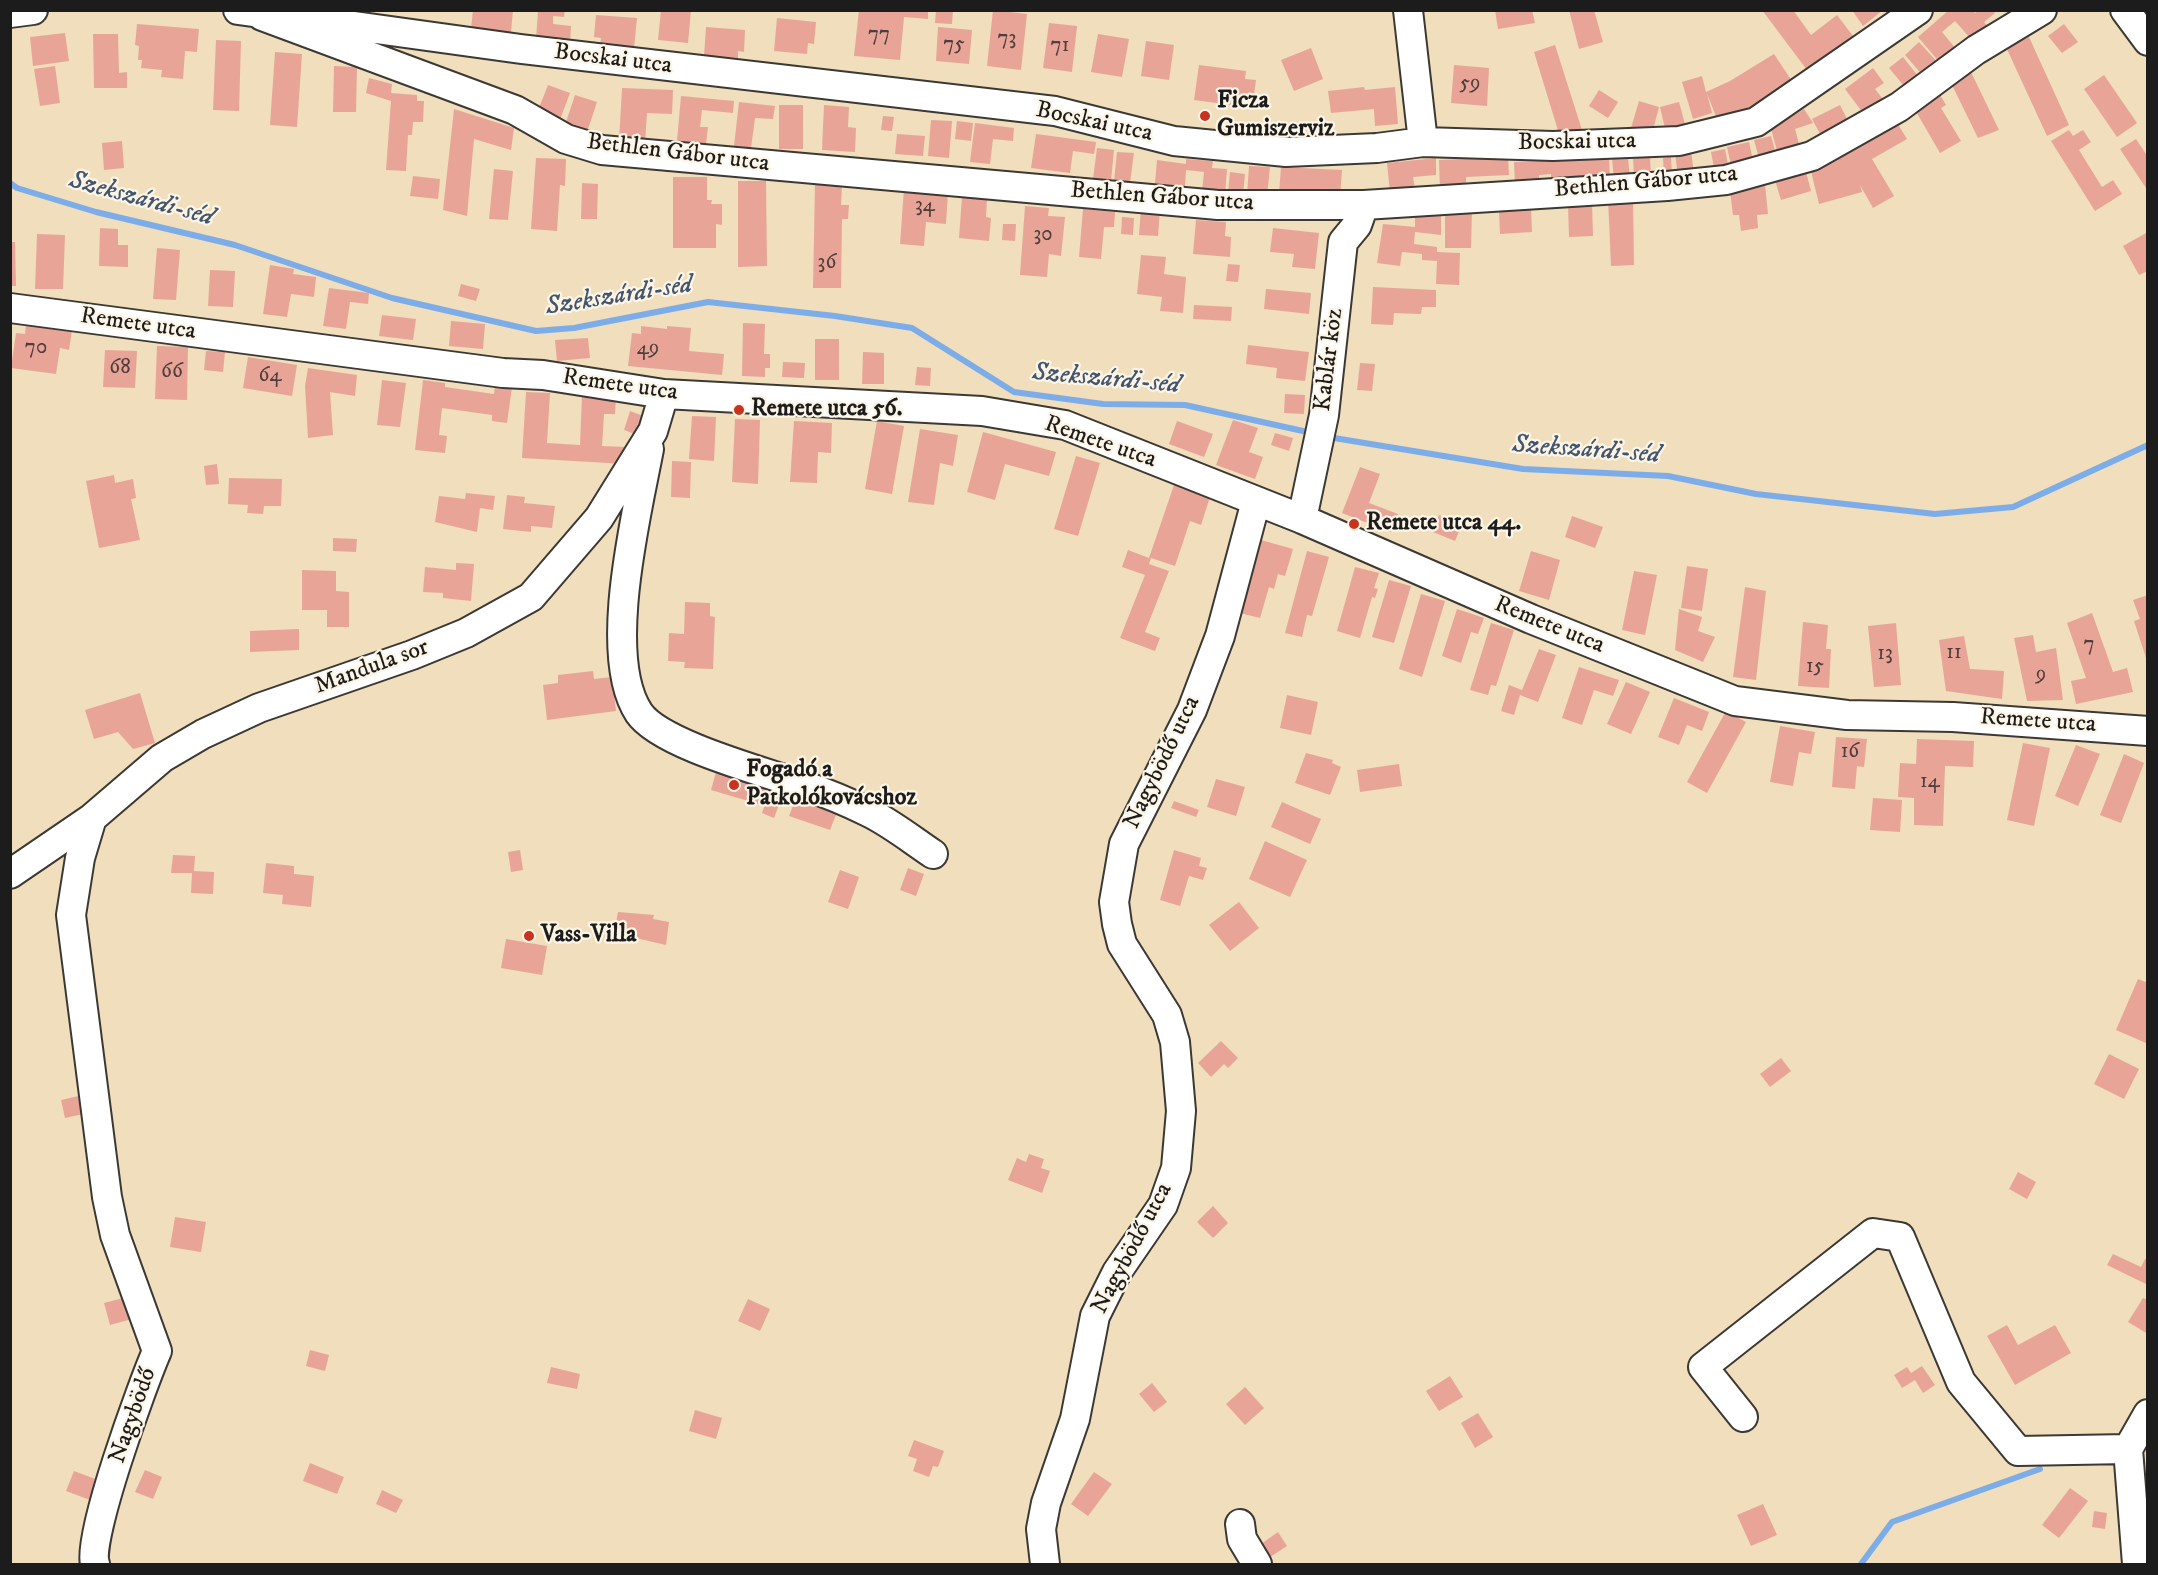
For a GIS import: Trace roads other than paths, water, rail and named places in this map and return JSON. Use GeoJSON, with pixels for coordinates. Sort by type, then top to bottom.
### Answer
{"type":"FeatureCollection","features":[{"type":"Feature","properties":{"kind":"street"},"geometry":{"type":"LineString","coordinates":[[10,13],[33,10]]}},
{"type":"Feature","properties":{"kind":"street"},"geometry":{"type":"LineString","coordinates":[[1408,10],[1423,142]]}},
{"type":"Feature","properties":{"kind":"street","name":"Bocskai utca"},"geometry":{"type":"LineString","coordinates":[[250,13],[521,49],[1055,111],[1174,141],[1286,152],[1377,148],[1423,142],[1553,146],[1679,141],[1756,122],[1918,10]]}},
{"type":"Feature","properties":{"kind":"street","name":"Bethlen Gábor utca"},"geometry":{"type":"LineString","coordinates":[[250,13],[507,107],[567,139],[602,150],[1218,205],[1364,205],[1714,181],[1812,156],[1899,107],[1976,50],[2042,10]]}},
{"type":"Feature","properties":{"kind":"street"},"geometry":{"type":"LineString","coordinates":[[2124,10],[2148,40]]}},
{"type":"Feature","properties":{"kind":"street"},"geometry":{"type":"LineString","coordinates":[[1218,205],[1250,217],[1316,223],[1334,227],[1344,242]]}},
{"type":"Feature","properties":{"kind":"street","name":"Kablár köz"},"geometry":{"type":"LineString","coordinates":[[1302,519],[1324,415],[1344,242],[1357,225],[1364,205]]}},
{"type":"Feature","properties":{"kind":"street","name":"Remete utca"},"geometry":{"type":"LineString","coordinates":[[10,308],[503,373],[543,375],[664,394],[982,411],[1065,425],[1302,519],[1531,619],[1735,700],[1847,716],[1953,717],[2148,731]]}},
{"type":"Feature","properties":{"kind":"street","name":"Mandula sor"},"geometry":{"type":"LineString","coordinates":[[10,874],[92,818],[162,758],[203,734],[259,708],[412,655],[466,633],[531,597],[599,518],[653,431],[664,394]]}},
{"type":"Feature","properties":{"kind":"street"},"geometry":{"type":"LineString","coordinates":[[653,431],[625,573],[624,657],[630,691],[640,714],[667,736],[808,787],[870,813],[933,854]]}},
{"type":"Feature","properties":{"kind":"street","name":"Nagybödő utca"},"geometry":{"type":"LineString","coordinates":[[1045,1564],[1041,1529],[1046,1503],[1075,1419],[1095,1316],[1117,1272],[1163,1205],[1176,1168],[1181,1111],[1175,1042],[1167,1015],[1122,944],[1117,924],[1114,902],[1124,844],[1192,710],[1216,647],[1256,501]]}},
{"type":"Feature","properties":{"kind":"street","name":"Nagybödő"},"geometry":{"type":"LineString","coordinates":[[92,818],[80,858],[71,915],[107,1197],[115,1235],[157,1351],[140,1391],[93,1546],[95,1564]]}},
{"type":"Feature","properties":{"kind":"street"},"geometry":{"type":"LineString","coordinates":[[1743,1417],[1702,1367],[1873,1233],[1900,1237],[1962,1382],[2018,1451],[2128,1449]]}},
{"type":"Feature","properties":{"kind":"street"},"geometry":{"type":"LineString","coordinates":[[2137,1564],[2128,1449],[2148,1414]]}},
{"type":"Feature","properties":{"kind":"street"},"geometry":{"type":"LineString","coordinates":[[1240,1524],[1242,1539],[1257,1564]]}},
{"type":"Feature","properties":{"kind":"waterway","name":"Szekszárdi-séd"},"geometry":{"type":"LineString","coordinates":[[10,183],[17,188],[96,212],[235,245],[392,298],[536,331],[574,328],[708,302],[835,316],[912,328],[1014,392],[1103,404],[1185,405],[1312,433]]}},
{"type":"Feature","properties":{"kind":"waterway","name":"Szekszárdi-séd"},"geometry":{"type":"LineString","coordinates":[[1328,437],[1523,469],[1668,476],[1756,494],[1935,514],[2013,507],[2148,445]]}},
{"type":"Feature","properties":{"kind":"waterway"},"geometry":{"type":"LineString","coordinates":[[1861,1564],[1892,1522],[2040,1469]]}},
{"type":"Feature","properties":{"kind":"place","name":"Ficza Gumiszerviz"},"geometry":{"type":"Point","coordinates":[1205,116]}},
{"type":"Feature","properties":{"kind":"place","name":"Remete utca 56."},"geometry":{"type":"Point","coordinates":[739,410]}},
{"type":"Feature","properties":{"kind":"place","name":"Remete utca 44."},"geometry":{"type":"Point","coordinates":[1354,524]}},
{"type":"Feature","properties":{"kind":"place","name":"Fogadó a Patkolókovácshoz"},"geometry":{"type":"Point","coordinates":[734,785]}},
{"type":"Feature","properties":{"kind":"place","name":"Vass-Villa"},"geometry":{"type":"Point","coordinates":[529,936]}}]}
